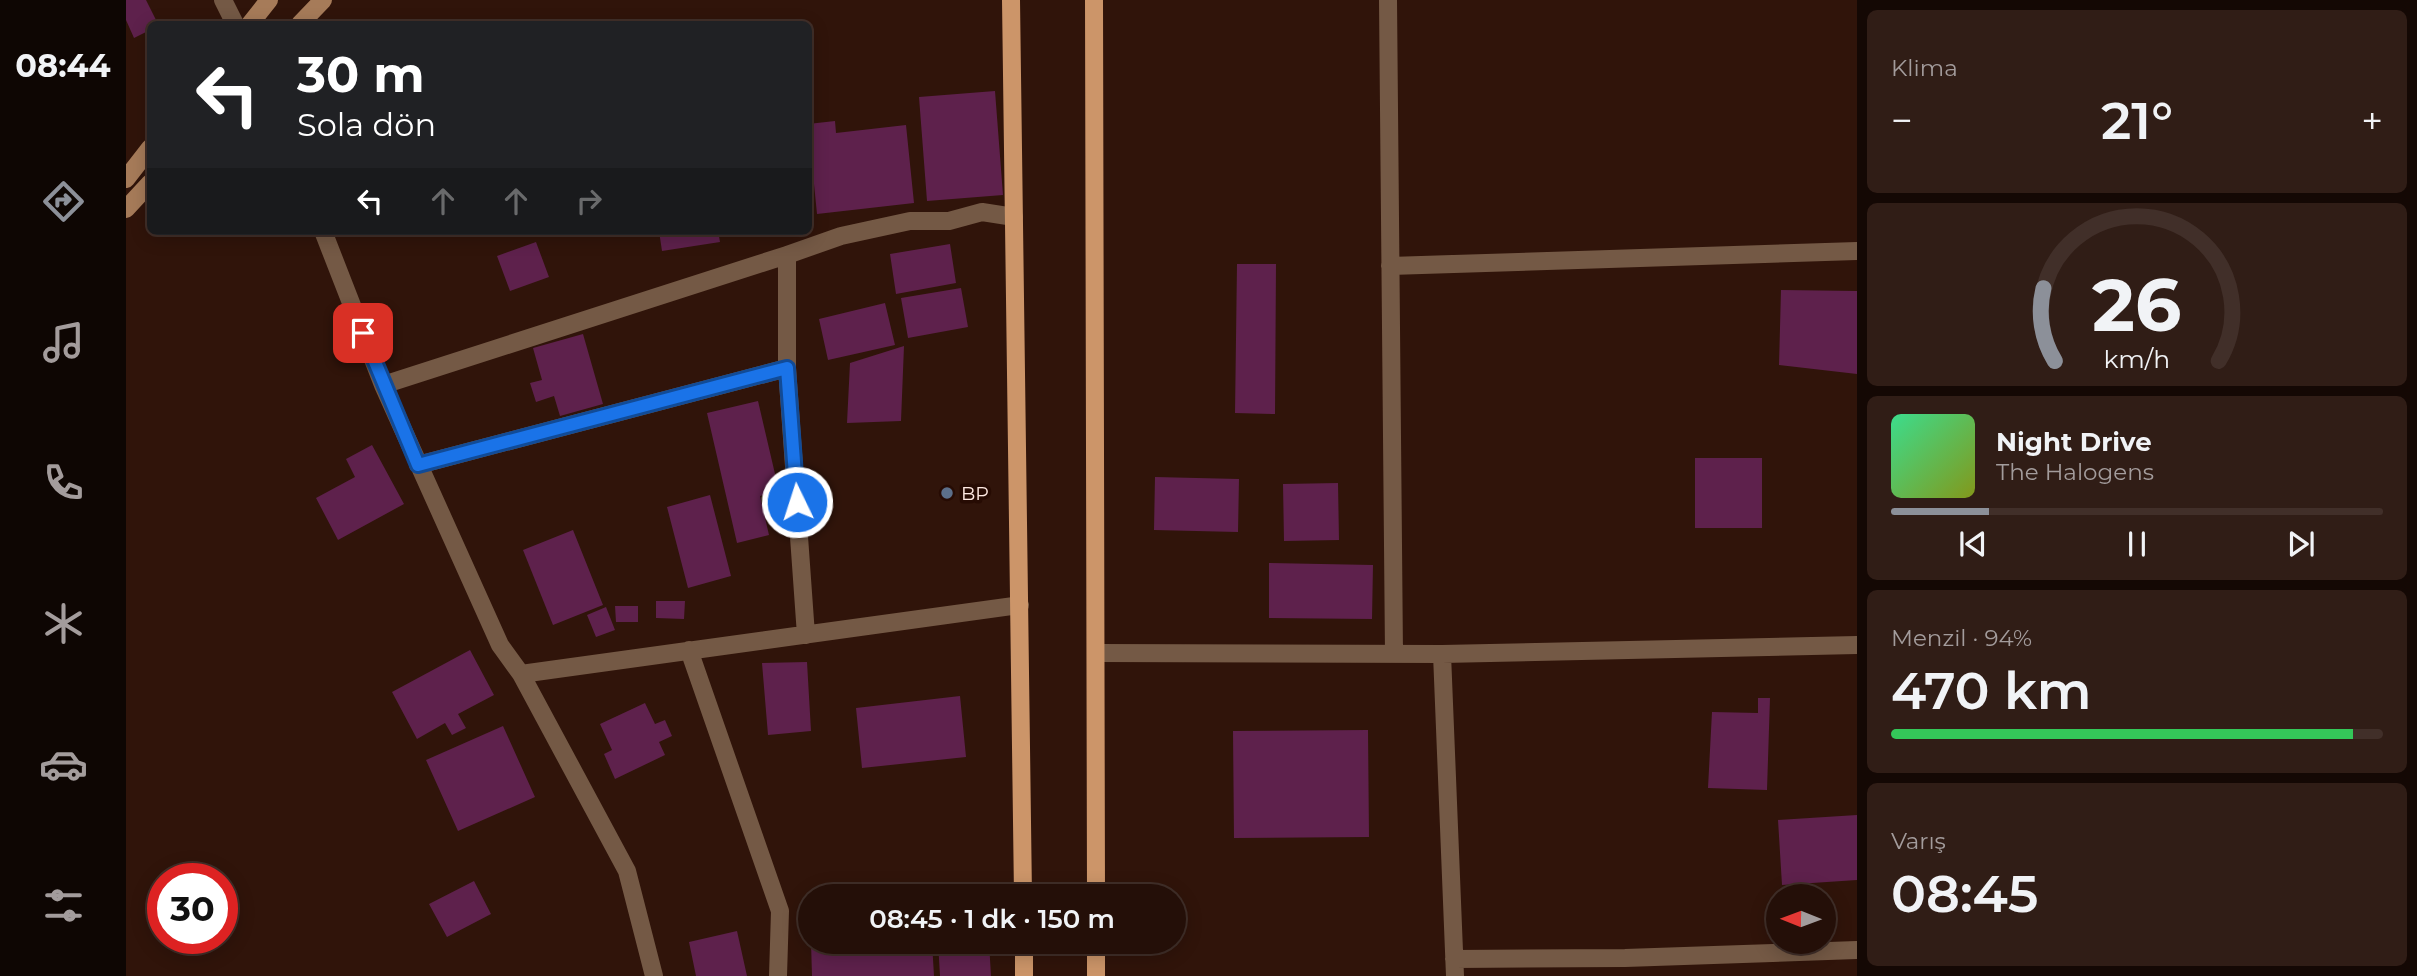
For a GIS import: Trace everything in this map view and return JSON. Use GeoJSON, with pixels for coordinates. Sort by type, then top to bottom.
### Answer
{"type":"FeatureCollection","features":[{"type":"Feature","properties":{"kind":"main road"},"geometry":{"type":"LineString","coordinates":[[252,21],[269,0]]}},
{"type":"Feature","properties":{"kind":"main road"},"geometry":{"type":"LineString","coordinates":[[303,21],[323,0]]}},
{"type":"Feature","properties":{"kind":"main road"},"geometry":{"type":"LineString","coordinates":[[1010,0],[1023,884]]}},
{"type":"Feature","properties":{"kind":"main road"},"geometry":{"type":"LineString","coordinates":[[1094,0],[1096,884]]}},
{"type":"Feature","properties":{"kind":"main road"},"geometry":{"type":"LineString","coordinates":[[126,179],[147,152]]}},
{"type":"Feature","properties":{"kind":"main road"},"geometry":{"type":"LineString","coordinates":[[126,209],[147,186]]}},
{"type":"Feature","properties":{"kind":"main road"},"geometry":{"type":"LineString","coordinates":[[1024,954],[1024,976]]}},
{"type":"Feature","properties":{"kind":"main road"},"geometry":{"type":"LineString","coordinates":[[1096,954],[1096,976]]}},
{"type":"Feature","properties":{"kind":"street"},"geometry":{"type":"LineString","coordinates":[[223,0],[234,21]]}},
{"type":"Feature","properties":{"kind":"street"},"geometry":{"type":"LineString","coordinates":[[1388,0],[1394,654]]}},
{"type":"Feature","properties":{"kind":"street"},"geometry":{"type":"LineString","coordinates":[[383,385],[841,236],[910,221],[949,220],[982,212],[1014,217]]}},
{"type":"Feature","properties":{"kind":"street"},"geometry":{"type":"LineString","coordinates":[[325,235],[383,385],[500,645],[521,674],[627,871],[654,976]]}},
{"type":"Feature","properties":{"kind":"street"},"geometry":{"type":"LineString","coordinates":[[1390,266],[1857,251]]}},
{"type":"Feature","properties":{"kind":"street"},"geometry":{"type":"LineString","coordinates":[[787,255],[787,368],[806,635]]}},
{"type":"Feature","properties":{"kind":"street"},"geometry":{"type":"LineString","coordinates":[[418,465],[787,368]]}},
{"type":"Feature","properties":{"kind":"street"},"geometry":{"type":"LineString","coordinates":[[521,674],[1020,605]]}},
{"type":"Feature","properties":{"kind":"street"},"geometry":{"type":"LineString","coordinates":[[1097,653],[1442,654],[1857,645]]}},
{"type":"Feature","properties":{"kind":"street"},"geometry":{"type":"LineString","coordinates":[[689,650],[780,911],[778,976]]}},
{"type":"Feature","properties":{"kind":"street"},"geometry":{"type":"LineString","coordinates":[[1442,654],[1455,968],[1625,958],[1857,950]]}},
{"type":"Feature","properties":{"kind":"building"},"geometry":{"type":"Polygon","coordinates":[[[126,0],[146,0],[156,21],[147,21],[147,32],[134,38],[126,20],[126,0]]]}},
{"type":"Feature","properties":{"kind":"building"},"geometry":{"type":"Polygon","coordinates":[[[995,91],[1003,195],[927,201],[919,97],[995,91]]]}},
{"type":"Feature","properties":{"kind":"building"},"geometry":{"type":"Polygon","coordinates":[[[835,121],[836,133],[906,125],[914,203],[817,214],[812,164],[812,124],[835,121]]]}},
{"type":"Feature","properties":{"kind":"building"},"geometry":{"type":"Polygon","coordinates":[[[660,235],[719,235],[720,242],[662,251],[660,235]]]}},
{"type":"Feature","properties":{"kind":"building"},"geometry":{"type":"Polygon","coordinates":[[[536,242],[549,277],[510,291],[497,256],[536,242]]]}},
{"type":"Feature","properties":{"kind":"building"},"geometry":{"type":"Polygon","coordinates":[[[950,244],[956,283],[896,294],[890,254],[950,244]]]}},
{"type":"Feature","properties":{"kind":"building"},"geometry":{"type":"Polygon","coordinates":[[[1237,264],[1276,264],[1275,414],[1235,413],[1237,264]]]}},
{"type":"Feature","properties":{"kind":"building"},"geometry":{"type":"Polygon","coordinates":[[[961,288],[968,327],[908,338],[901,298],[961,288]]]}},
{"type":"Feature","properties":{"kind":"building"},"geometry":{"type":"Polygon","coordinates":[[[1781,290],[1857,291],[1857,374],[1779,365],[1781,290]]]}},
{"type":"Feature","properties":{"kind":"building"},"geometry":{"type":"Polygon","coordinates":[[[885,303],[895,345],[828,360],[819,319],[885,303]]]}},
{"type":"Feature","properties":{"kind":"building"},"geometry":{"type":"Polygon","coordinates":[[[583,334],[603,404],[560,416],[554,396],[536,402],[530,383],[542,380],[533,348],[583,334]]]}},
{"type":"Feature","properties":{"kind":"building"},"geometry":{"type":"Polygon","coordinates":[[[904,346],[901,421],[847,423],[850,363],[904,346]]]}},
{"type":"Feature","properties":{"kind":"building"},"geometry":{"type":"Polygon","coordinates":[[[758,401],[779,491],[760,496],[769,535],[737,543],[707,413],[758,401]]]}},
{"type":"Feature","properties":{"kind":"building"},"geometry":{"type":"Polygon","coordinates":[[[372,445],[404,504],[338,540],[316,498],[355,477],[346,459],[372,445]]]}},
{"type":"Feature","properties":{"kind":"building"},"geometry":{"type":"Polygon","coordinates":[[[1695,458],[1762,458],[1762,528],[1695,528],[1695,458]]]}},
{"type":"Feature","properties":{"kind":"building"},"geometry":{"type":"Polygon","coordinates":[[[1155,477],[1239,479],[1238,532],[1154,530],[1155,477]]]}},
{"type":"Feature","properties":{"kind":"building"},"geometry":{"type":"Polygon","coordinates":[[[1338,483],[1339,540],[1284,541],[1283,484],[1338,483]]]}},
{"type":"Feature","properties":{"kind":"building"},"geometry":{"type":"Polygon","coordinates":[[[710,495],[731,576],[688,588],[667,507],[710,495]]]}},
{"type":"Feature","properties":{"kind":"building"},"geometry":{"type":"Polygon","coordinates":[[[573,530],[603,605],[553,625],[523,550],[573,530]]]}},
{"type":"Feature","properties":{"kind":"building"},"geometry":{"type":"Polygon","coordinates":[[[1269,563],[1373,565],[1372,619],[1269,618],[1269,563]]]}},
{"type":"Feature","properties":{"kind":"building"},"geometry":{"type":"Polygon","coordinates":[[[656,601],[685,601],[684,619],[656,618],[656,601]]]}},
{"type":"Feature","properties":{"kind":"building"},"geometry":{"type":"Polygon","coordinates":[[[615,606],[638,606],[638,622],[616,622],[615,606]]]}},
{"type":"Feature","properties":{"kind":"building"},"geometry":{"type":"Polygon","coordinates":[[[606,607],[615,630],[596,637],[587,615],[606,607]]]}},
{"type":"Feature","properties":{"kind":"building"},"geometry":{"type":"Polygon","coordinates":[[[470,650],[494,695],[458,714],[466,728],[452,735],[445,723],[417,739],[392,692],[470,650]]]}},
{"type":"Feature","properties":{"kind":"building"},"geometry":{"type":"Polygon","coordinates":[[[807,662],[811,731],[768,735],[762,663],[807,662]]]}},
{"type":"Feature","properties":{"kind":"building"},"geometry":{"type":"Polygon","coordinates":[[[960,696],[966,757],[862,768],[856,708],[960,696]]]}},
{"type":"Feature","properties":{"kind":"building"},"geometry":{"type":"Polygon","coordinates":[[[1758,698],[1770,698],[1767,790],[1708,788],[1712,712],[1758,713],[1758,698]]]}},
{"type":"Feature","properties":{"kind":"building"},"geometry":{"type":"Polygon","coordinates":[[[645,703],[655,724],[665,720],[672,736],[659,742],[665,755],[615,779],[604,754],[612,750],[600,724],[645,703]]]}},
{"type":"Feature","properties":{"kind":"building"},"geometry":{"type":"Polygon","coordinates":[[[503,726],[535,797],[458,831],[426,760],[503,726]]]}},
{"type":"Feature","properties":{"kind":"building"},"geometry":{"type":"Polygon","coordinates":[[[1368,730],[1369,837],[1234,838],[1233,731],[1368,730]]]}},
{"type":"Feature","properties":{"kind":"building"},"geometry":{"type":"Polygon","coordinates":[[[1857,815],[1857,880],[1782,884],[1778,820],[1857,815]]]}},
{"type":"Feature","properties":{"kind":"building"},"geometry":{"type":"Polygon","coordinates":[[[474,881],[491,914],[447,937],[429,904],[474,881]]]}},
{"type":"Feature","properties":{"kind":"building"},"geometry":{"type":"Polygon","coordinates":[[[737,931],[747,976],[696,976],[689,942],[737,931]]]}},
{"type":"Feature","properties":{"kind":"building"},"geometry":{"type":"Polygon","coordinates":[[[811,954],[933,954],[934,976],[812,976],[811,954]]]}},
{"type":"Feature","properties":{"kind":"building"},"geometry":{"type":"Polygon","coordinates":[[[939,954],[990,954],[991,976],[940,976],[939,954]]]}},
{"type":"Feature","properties":{"kind":"place","name":"BP"},"geometry":{"type":"Point","coordinates":[947,493]}},
{"type":"Feature","properties":{"kind":"route"},"geometry":{"type":"LineString","coordinates":[[363,333],[418,465],[787,368],[797,502]]}}]}
